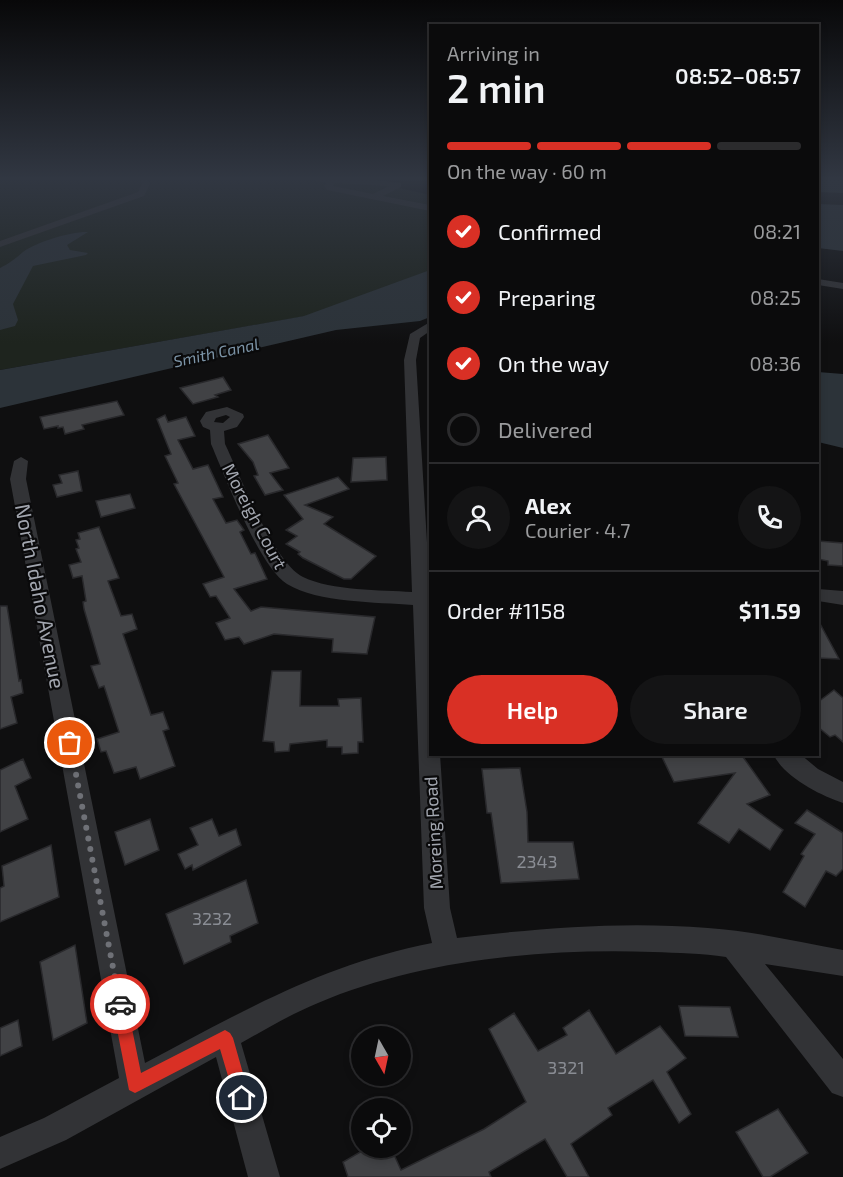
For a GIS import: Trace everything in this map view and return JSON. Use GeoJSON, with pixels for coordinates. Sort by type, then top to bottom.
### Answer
{"type":"FeatureCollection","features":[{"type":"Feature","properties":{"kind":"street"},"geometry":{"type":"LineString","coordinates":[[0,244],[31,233]]}},
{"type":"Feature","properties":{"kind":"street"},"geometry":{"type":"LineString","coordinates":[[819,282],[843,286]]}},
{"type":"Feature","properties":{"kind":"street","name":"Moreing Road"},"geometry":{"type":"LineString","coordinates":[[429,327],[414,337],[410,360],[429,743]]}},
{"type":"Feature","properties":{"kind":"street","name":"Moreigh Court"},"geometry":{"type":"LineString","coordinates":[[217,427],[218,444],[275,560],[291,580],[320,588],[422,599]]}},
{"type":"Feature","properties":{"kind":"street","name":"North Idaho Avenue"},"geometry":{"type":"LineString","coordinates":[[21,461],[18,479],[135,1084]]}},
{"type":"Feature","properties":{"kind":"street"},"geometry":{"type":"LineString","coordinates":[[819,595],[843,598]]}},
{"type":"Feature","properties":{"kind":"street","name":"Moreing Road"},"geometry":{"type":"LineString","coordinates":[[430,756],[437,908],[447,953]]}},
{"type":"Feature","properties":{"kind":"street"},"geometry":{"type":"LineString","coordinates":[[786,756],[810,776],[843,793]]}},
{"type":"Feature","properties":{"kind":"street"},"geometry":{"type":"LineString","coordinates":[[0,1153],[55,1129],[135,1084],[225,1038],[270,1011],[315,990],[393,964],[447,953],[548,940],[603,937],[660,937],[843,963]]}},
{"type":"Feature","properties":{"kind":"street"},"geometry":{"type":"LineString","coordinates":[[734,946],[843,1082]]}},
{"type":"Feature","properties":{"kind":"street"},"geometry":{"type":"LineString","coordinates":[[225,1038],[264,1177]]}},
{"type":"Feature","properties":{"kind":"shaded area"},"geometry":{"type":"Polygon","coordinates":[[[0,233],[429,233],[429,274],[312,315],[0,370],[0,233]]]}},
{"type":"Feature","properties":{"kind":"water"},"geometry":{"type":"Polygon","coordinates":[[[87,233],[67,245],[70,250],[88,253],[33,266],[13,304],[18,320],[15,326],[0,330],[0,268],[29,248],[64,235],[87,233]]]}},
{"type":"Feature","properties":{"kind":"water"},"geometry":{"type":"Polygon","coordinates":[[[819,233],[843,233],[843,251],[819,248],[819,233]]]}},
{"type":"Feature","properties":{"kind":"water","name":"Smith Canal"},"geometry":{"type":"Polygon","coordinates":[[[429,270],[429,317],[420,321],[336,330],[0,408],[0,370],[304,316],[429,270]]]}},
{"type":"Feature","properties":{"kind":"water"},"geometry":{"type":"Polygon","coordinates":[[[819,372],[843,374],[843,448],[819,442],[819,372]]]}},
{"type":"Feature","properties":{"kind":"building"},"geometry":{"type":"Polygon","coordinates":[[[223,377],[231,390],[215,395],[218,397],[193,404],[180,388],[223,377]]]}},
{"type":"Feature","properties":{"kind":"building"},"geometry":{"type":"Polygon","coordinates":[[[117,401],[124,415],[82,425],[84,429],[65,434],[63,427],[44,429],[40,417],[117,401]]]}},
{"type":"Feature","properties":{"kind":"building"},"geometry":{"type":"Polygon","coordinates":[[[165,415],[168,422],[186,417],[195,436],[178,440],[193,469],[208,465],[223,497],[213,499],[226,523],[237,520],[244,530],[240,532],[251,554],[255,553],[267,579],[234,589],[251,611],[261,607],[375,617],[367,654],[332,652],[333,639],[274,634],[244,644],[239,637],[225,640],[216,623],[230,618],[216,596],[210,597],[203,584],[224,577],[174,484],[178,483],[165,456],[171,454],[157,419],[165,415]]]}},
{"type":"Feature","properties":{"kind":"building"},"geometry":{"type":"Polygon","coordinates":[[[268,435],[289,468],[270,473],[283,490],[265,495],[254,476],[258,475],[253,462],[238,444],[268,435]]]}},
{"type":"Feature","properties":{"kind":"building"},"geometry":{"type":"Polygon","coordinates":[[[386,457],[387,480],[351,482],[353,458],[386,457]]]}},
{"type":"Feature","properties":{"kind":"building"},"geometry":{"type":"Polygon","coordinates":[[[78,471],[82,491],[57,497],[53,485],[62,483],[59,475],[78,471]]]}},
{"type":"Feature","properties":{"kind":"building"},"geometry":{"type":"Polygon","coordinates":[[[338,477],[349,489],[305,505],[333,517],[324,524],[376,556],[351,579],[344,579],[303,558],[298,554],[300,552],[286,544],[297,536],[286,530],[303,519],[284,495],[338,477]]]}},
{"type":"Feature","properties":{"kind":"building"},"geometry":{"type":"Polygon","coordinates":[[[130,494],[135,508],[101,517],[96,501],[130,494]]]}},
{"type":"Feature","properties":{"kind":"building"},"geometry":{"type":"Polygon","coordinates":[[[99,527],[119,578],[108,581],[121,616],[132,614],[137,629],[123,634],[151,715],[163,712],[169,729],[163,731],[175,766],[140,779],[136,767],[114,773],[106,751],[101,752],[97,739],[119,732],[104,686],[99,688],[91,666],[100,664],[84,609],[83,602],[86,601],[82,576],[73,578],[69,565],[81,562],[76,549],[79,548],[76,540],[80,539],[78,533],[99,527]]]}},
{"type":"Feature","properties":{"kind":"building"},"geometry":{"type":"Polygon","coordinates":[[[819,541],[843,543],[843,566],[828,565],[828,561],[819,559],[819,541]]]}},
{"type":"Feature","properties":{"kind":"building"},"geometry":{"type":"Polygon","coordinates":[[[0,606],[7,606],[23,693],[11,697],[17,723],[0,729],[0,606]]]}},
{"type":"Feature","properties":{"kind":"building"},"geometry":{"type":"Polygon","coordinates":[[[819,622],[839,659],[819,658],[819,622]]]}},
{"type":"Feature","properties":{"kind":"building"},"geometry":{"type":"Polygon","coordinates":[[[272,671],[301,671],[300,706],[339,706],[338,699],[361,698],[363,742],[358,742],[358,753],[342,754],[342,747],[327,747],[327,740],[290,744],[289,751],[275,752],[274,742],[263,741],[272,671]]]}},
{"type":"Feature","properties":{"kind":"building"},"geometry":{"type":"Polygon","coordinates":[[[834,690],[843,698],[843,742],[835,735],[830,737],[819,728],[819,701],[834,690]]]}},
{"type":"Feature","properties":{"kind":"building"},"geometry":{"type":"Polygon","coordinates":[[[742,756],[770,795],[747,804],[783,830],[770,850],[739,829],[729,843],[698,823],[735,773],[674,782],[662,757],[742,756]]]}},
{"type":"Feature","properties":{"kind":"building"},"geometry":{"type":"Polygon","coordinates":[[[23,759],[31,778],[15,786],[28,819],[0,832],[0,770],[23,759]]]}},
{"type":"Feature","properties":{"kind":"building"},"geometry":{"type":"Polygon","coordinates":[[[520,768],[527,812],[528,842],[573,842],[579,879],[501,883],[491,813],[487,813],[482,769],[520,768]]]}},
{"type":"Feature","properties":{"kind":"building"},"geometry":{"type":"Polygon","coordinates":[[[807,810],[843,833],[843,869],[836,876],[826,871],[805,907],[783,892],[804,856],[801,854],[815,834],[795,823],[807,810]]]}},
{"type":"Feature","properties":{"kind":"building"},"geometry":{"type":"Polygon","coordinates":[[[150,819],[159,850],[125,865],[115,832],[150,819]]]}},
{"type":"Feature","properties":{"kind":"building"},"geometry":{"type":"Polygon","coordinates":[[[212,819],[219,836],[236,829],[241,845],[193,870],[192,865],[185,869],[178,854],[198,845],[190,828],[212,819]]]}},
{"type":"Feature","properties":{"kind":"building"},"geometry":{"type":"Polygon","coordinates":[[[51,845],[59,897],[0,922],[0,888],[4,886],[2,866],[51,845]]]}},
{"type":"Feature","properties":{"kind":"building"},"geometry":{"type":"Polygon","coordinates":[[[246,880],[258,923],[230,936],[231,942],[184,964],[166,914],[246,880]]]}},
{"type":"Feature","properties":{"kind":"building"},"geometry":{"type":"Polygon","coordinates":[[[75,945],[87,1023],[53,1040],[40,962],[75,945]]]}},
{"type":"Feature","properties":{"kind":"building"},"geometry":{"type":"Polygon","coordinates":[[[679,1006],[730,1007],[738,1037],[685,1036],[679,1006]]]}},
{"type":"Feature","properties":{"kind":"building"},"geometry":{"type":"Polygon","coordinates":[[[589,1010],[616,1054],[660,1026],[686,1058],[667,1072],[691,1114],[679,1123],[653,1080],[608,1108],[612,1115],[571,1144],[589,1177],[567,1177],[545,1139],[489,1172],[491,1177],[348,1177],[343,1162],[351,1157],[396,1158],[401,1170],[484,1129],[526,1102],[489,1029],[514,1013],[538,1051],[567,1035],[563,1028],[589,1010]]]}},
{"type":"Feature","properties":{"kind":"building"},"geometry":{"type":"Polygon","coordinates":[[[18,1020],[22,1046],[0,1056],[0,1028],[18,1020]]]}},
{"type":"Feature","properties":{"kind":"building"},"geometry":{"type":"Polygon","coordinates":[[[778,1109],[808,1153],[770,1177],[763,1177],[736,1132],[778,1109]]]}},
{"type":"Feature","properties":{"kind":"way so far"},"geometry":{"type":"LineString","coordinates":[[70,743],[120,1004]]}},
{"type":"Feature","properties":{"kind":"route"},"geometry":{"type":"LineString","coordinates":[[120,1004],[135,1084],[225,1038],[242,1098]]}}]}
